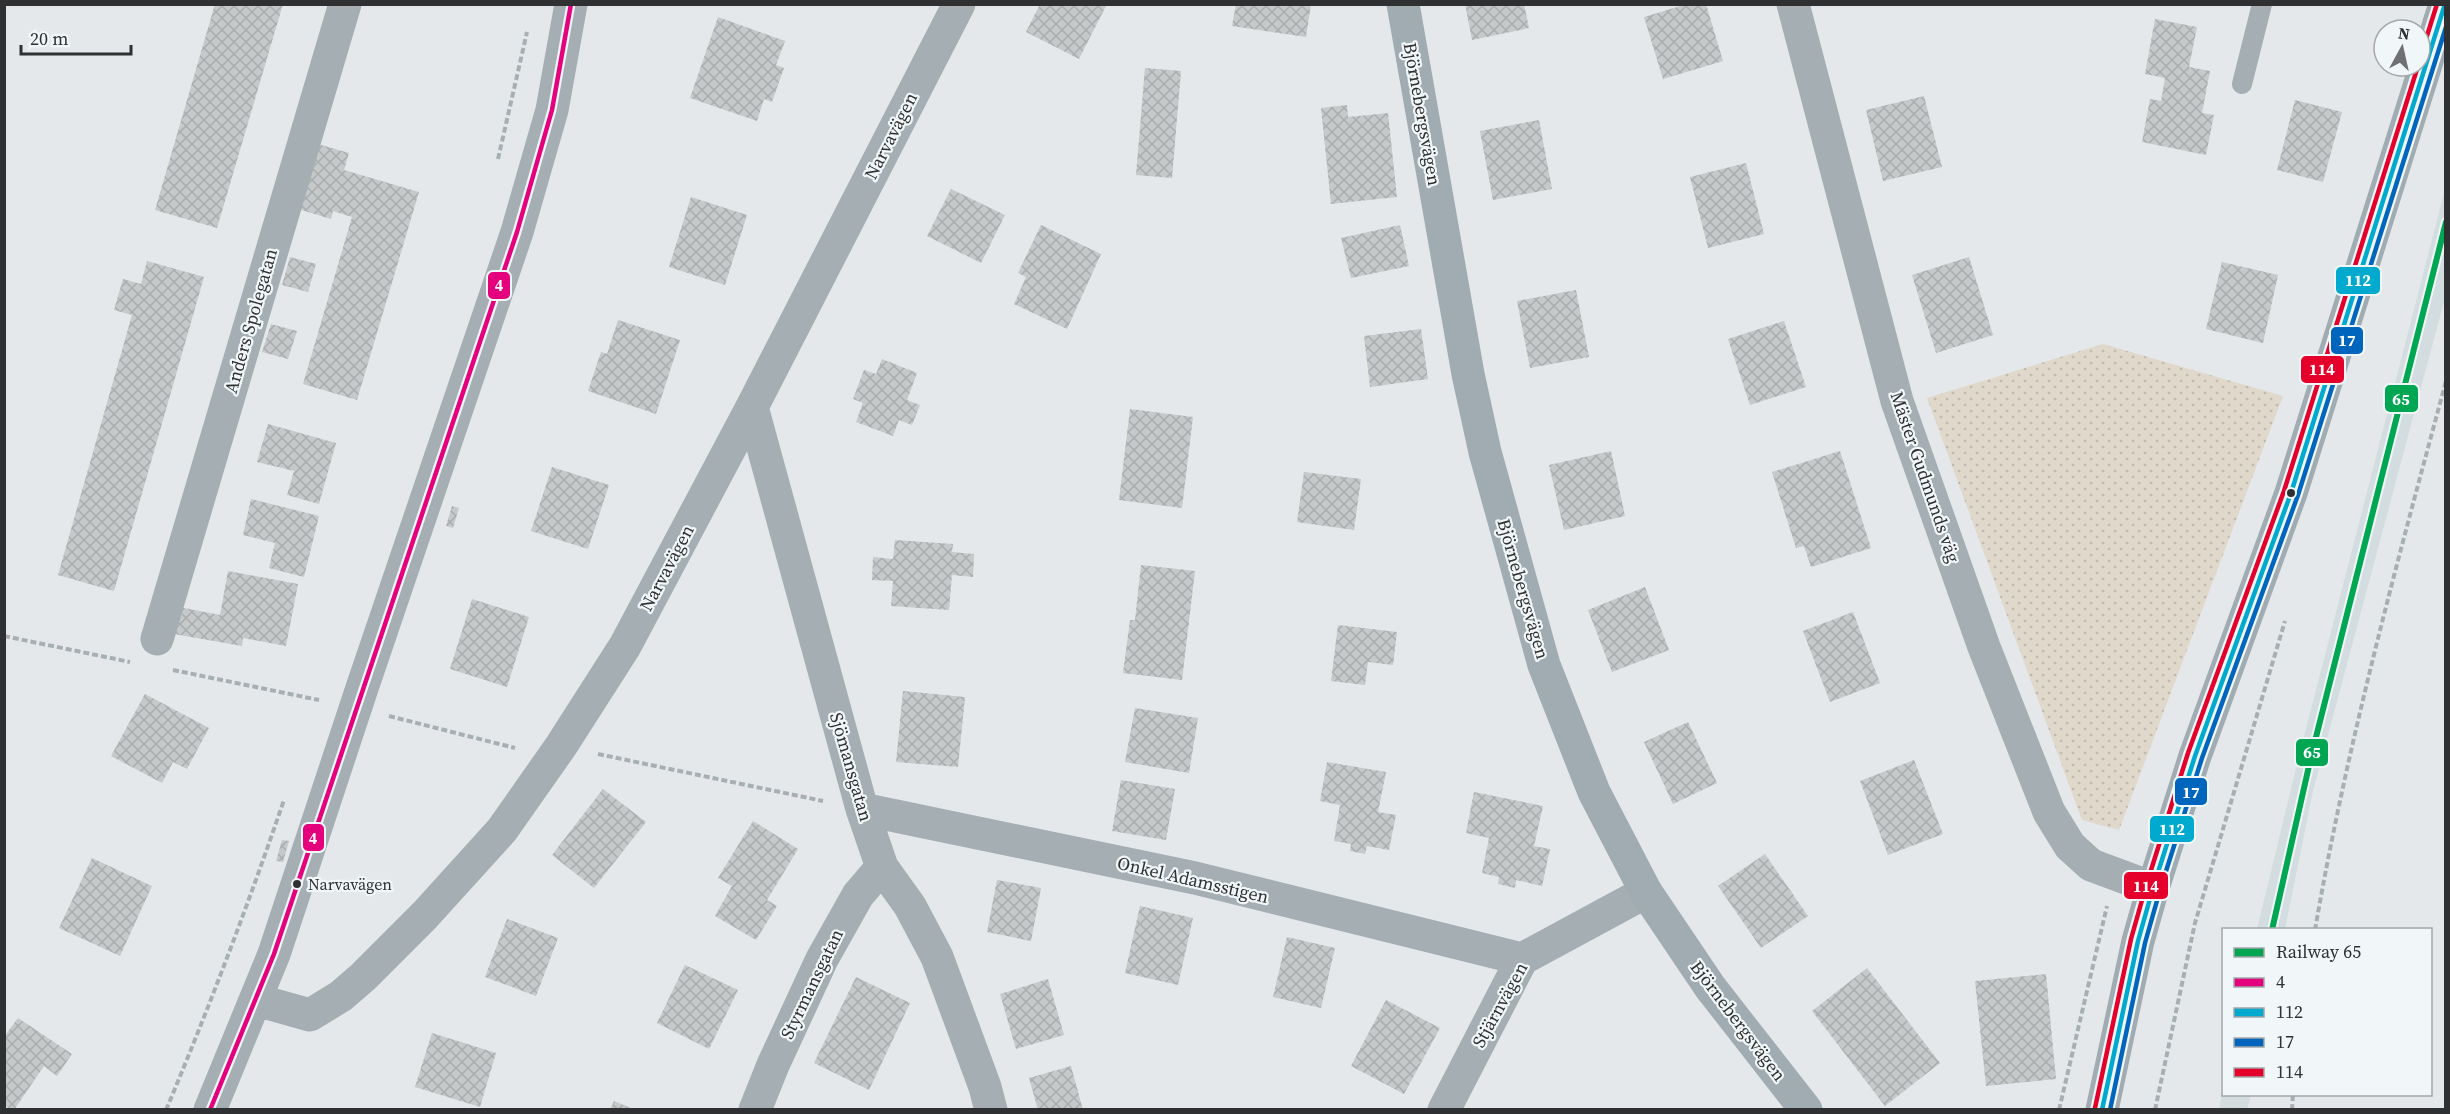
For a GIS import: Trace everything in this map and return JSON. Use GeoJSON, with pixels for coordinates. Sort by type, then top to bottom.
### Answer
{"type":"FeatureCollection","features":[{"type":"Feature","properties":{"kind":"street","name":"Anders Spolegatan"},"geometry":{"type":"LineString","coordinates":[[157,639],[345,4]]}},
{"type":"Feature","properties":{"kind":"street"},"geometry":{"type":"LineString","coordinates":[[210,1110],[256,1000],[298,885],[362,688],[517,232],[552,110],[571,4]]}},
{"type":"Feature","properties":{"kind":"street","name":"Narvavägen"},"geometry":{"type":"LineString","coordinates":[[256,1000],[310,1015],[341,996],[425,915],[502,830],[561,746],[626,646],[752,407],[959,4]]}},
{"type":"Feature","properties":{"kind":"street","name":"Björnebergsvägen"},"geometry":{"type":"LineString","coordinates":[[1403,4],[1468,374],[1485,452],[1544,665],[1594,792],[1646,892],[1710,987],[1806,1110]]}},
{"type":"Feature","properties":{"kind":"street","name":"Mäster Gudmunds väg"},"geometry":{"type":"LineString","coordinates":[[1793,4],[1897,401],[1984,646],[2049,812],[2070,846],[2091,866],[2153,888]]}},
{"type":"Feature","properties":{"kind":"street"},"geometry":{"type":"LineString","coordinates":[[2102,1110],[2138,941],[2153,888],[2195,756],[2291,493],[2445,4]]}},
{"type":"Feature","properties":{"kind":"street","name":"Sjömansgatan"},"geometry":{"type":"LineString","coordinates":[[752,407],[862,809],[882,867],[910,906],[937,957],[985,1087],[991,1110]]}},
{"type":"Feature","properties":{"kind":"street","name":"Onkel Adamsstigen"},"geometry":{"type":"LineString","coordinates":[[862,809],[1195,879],[1522,959]]}},
{"type":"Feature","properties":{"kind":"street","name":"Styrmansgatan"},"geometry":{"type":"LineString","coordinates":[[755,1110],[822,959],[858,895],[882,867]]}},
{"type":"Feature","properties":{"kind":"street","name":"Stjärnvägen"},"geometry":{"type":"LineString","coordinates":[[1444,1110],[1522,959],[1646,892]]}},
{"type":"Feature","properties":{"kind":"lane"},"geometry":{"type":"LineString","coordinates":[[2242,84],[2262,4]]}},
{"type":"Feature","properties":{"kind":"path"},"geometry":{"type":"LineString","coordinates":[[498,161],[528,27]]}},
{"type":"Feature","properties":{"kind":"path"},"geometry":{"type":"LineString","coordinates":[[2314,928],[2330,840],[2355,732],[2445,381]]}},
{"type":"Feature","properties":{"kind":"path"},"geometry":{"type":"LineString","coordinates":[[2155,1110],[2195,923],[2289,610]]}},
{"type":"Feature","properties":{"kind":"path"},"geometry":{"type":"LineString","coordinates":[[362,688],[391,698],[385,715],[521,750],[532,740],[862,809]]}},
{"type":"Feature","properties":{"kind":"path"},"geometry":{"type":"LineString","coordinates":[[315,711],[322,692]]}},
{"type":"Feature","properties":{"kind":"path"},"geometry":{"type":"LineString","coordinates":[[165,1110],[204,1020],[246,911],[288,789]]}},
{"type":"Feature","properties":{"kind":"path"},"geometry":{"type":"LineString","coordinates":[[2059,1110],[2115,874]]}},
{"type":"Feature","properties":{"kind":"shaded area"},"geometry":{"type":"Polygon","coordinates":[[[2445,189],[2445,298],[2313,791],[2285,928],[2257,928],[2299,756],[2445,189]]]}},
{"type":"Feature","properties":{"kind":"shaded area"},"geometry":{"type":"Polygon","coordinates":[[[2103,344],[2283,396],[2119,830],[2082,820],[1927,398],[2103,344]]]}},
{"type":"Feature","properties":{"kind":"shaded area"},"geometry":{"type":"Polygon","coordinates":[[[2222,1093],[2222,1096],[2251,1096],[2247,1109],[2219,1109],[2222,1093]]]}},
{"type":"Feature","properties":{"kind":"building"},"geometry":{"type":"Polygon","coordinates":[[[215,4],[283,4],[217,228],[155,210],[215,4]]]}},
{"type":"Feature","properties":{"kind":"building"},"geometry":{"type":"Polygon","coordinates":[[[1040,4],[1107,4],[1079,59],[1026,32],[1040,4]]]}},
{"type":"Feature","properties":{"kind":"building"},"geometry":{"type":"Polygon","coordinates":[[[1236,4],[1311,4],[1306,37],[1232,26],[1236,4]]]}},
{"type":"Feature","properties":{"kind":"building"},"geometry":{"type":"Polygon","coordinates":[[[1465,4],[1524,4],[1529,28],[1472,40],[1465,4]]]}},
{"type":"Feature","properties":{"kind":"building"},"geometry":{"type":"Polygon","coordinates":[[[1687,4],[1706,4],[1723,61],[1663,79],[1644,17],[1687,4]]]}},
{"type":"Feature","properties":{"kind":"building"},"geometry":{"type":"Polygon","coordinates":[[[718,17],[785,41],[776,65],[784,68],[772,102],[764,99],[757,121],[690,98],[718,17]]]}},
{"type":"Feature","properties":{"kind":"building"},"geometry":{"type":"Polygon","coordinates":[[[2155,19],[2197,27],[2189,67],[2210,71],[2202,113],[2214,115],[2206,155],[2142,142],[2150,99],[2161,101],[2165,78],[2145,74],[2155,19]]]}},
{"type":"Feature","properties":{"kind":"building"},"geometry":{"type":"Polygon","coordinates":[[[1145,68],[1181,71],[1172,178],[1136,175],[1145,68]]]}},
{"type":"Feature","properties":{"kind":"building"},"geometry":{"type":"Polygon","coordinates":[[[1924,96],[1942,167],[1883,181],[1866,110],[1924,96]]]}},
{"type":"Feature","properties":{"kind":"building"},"geometry":{"type":"Polygon","coordinates":[[[2295,100],[2342,112],[2323,182],[2277,170],[2295,100]]]}},
{"type":"Feature","properties":{"kind":"building"},"geometry":{"type":"Polygon","coordinates":[[[1347,105],[1348,117],[1388,113],[1397,197],[1331,204],[1321,108],[1347,105]]]}},
{"type":"Feature","properties":{"kind":"building"},"geometry":{"type":"Polygon","coordinates":[[[1539,120],[1552,189],[1493,200],[1480,131],[1539,120]]]}},
{"type":"Feature","properties":{"kind":"building"},"geometry":{"type":"Polygon","coordinates":[[[318,144],[349,153],[344,170],[419,192],[357,400],[303,384],[352,217],[333,211],[331,219],[298,209],[318,144]]]}},
{"type":"Feature","properties":{"kind":"building"},"geometry":{"type":"Polygon","coordinates":[[[1746,163],[1764,234],[1708,248],[1690,177],[1746,163]]]}},
{"type":"Feature","properties":{"kind":"building"},"geometry":{"type":"Polygon","coordinates":[[[951,189],[1005,215],[981,263],[927,236],[951,189]]]}},
{"type":"Feature","properties":{"kind":"building"},"geometry":{"type":"Polygon","coordinates":[[[691,197],[747,215],[725,285],[669,267],[691,197]]]}},
{"type":"Feature","properties":{"kind":"building"},"geometry":{"type":"Polygon","coordinates":[[[1041,225],[1101,254],[1067,329],[1014,304],[1026,277],[1018,273],[1041,225]]]}},
{"type":"Feature","properties":{"kind":"building"},"geometry":{"type":"Polygon","coordinates":[[[1400,225],[1409,266],[1351,278],[1341,238],[1400,225]]]}},
{"type":"Feature","properties":{"kind":"building"},"geometry":{"type":"Polygon","coordinates":[[[290,257],[316,264],[308,292],[282,285],[290,257]]]}},
{"type":"Feature","properties":{"kind":"building"},"geometry":{"type":"Polygon","coordinates":[[[1969,257],[1993,335],[1936,353],[1912,275],[1969,257]]]}},
{"type":"Feature","properties":{"kind":"building"},"geometry":{"type":"Polygon","coordinates":[[[147,261],[204,277],[114,591],[58,575],[132,315],[114,310],[123,279],[141,284],[147,261]]]}},
{"type":"Feature","properties":{"kind":"building"},"geometry":{"type":"Polygon","coordinates":[[[2222,262],[2278,275],[2263,343],[2206,329],[2222,262]]]}},
{"type":"Feature","properties":{"kind":"building"},"geometry":{"type":"Polygon","coordinates":[[[1576,290],[1589,357],[1530,368],[1517,301],[1576,290]]]}},
{"type":"Feature","properties":{"kind":"building"},"geometry":{"type":"Polygon","coordinates":[[[618,320],[680,340],[656,414],[588,391],[601,352],[607,354],[618,320]]]}},
{"type":"Feature","properties":{"kind":"building"},"geometry":{"type":"Polygon","coordinates":[[[1784,321],[1806,387],[1750,405],[1728,339],[1784,321]]]}},
{"type":"Feature","properties":{"kind":"building"},"geometry":{"type":"Polygon","coordinates":[[[271,324],[297,331],[288,359],[262,352],[271,324]]]}},
{"type":"Feature","properties":{"kind":"building"},"geometry":{"type":"Polygon","coordinates":[[[1421,329],[1428,379],[1370,387],[1364,336],[1421,329]]]}},
{"type":"Feature","properties":{"kind":"building"},"geometry":{"type":"Polygon","coordinates":[[[882,359],[917,373],[907,400],[920,405],[912,425],[899,420],[893,436],[856,422],[863,403],[853,399],[864,370],[876,374],[882,359]]]}},
{"type":"Feature","properties":{"kind":"building"},"geometry":{"type":"Polygon","coordinates":[[[1130,409],[1193,417],[1182,508],[1119,500],[1130,409]]]}},
{"type":"Feature","properties":{"kind":"building"},"geometry":{"type":"Polygon","coordinates":[[[268,424],[336,443],[319,504],[287,495],[294,471],[257,462],[268,424]]]}},
{"type":"Feature","properties":{"kind":"building"},"geometry":{"type":"Polygon","coordinates":[[[1611,451],[1625,516],[1564,530],[1549,465],[1611,451]]]}},
{"type":"Feature","properties":{"kind":"building"},"geometry":{"type":"Polygon","coordinates":[[[1840,451],[1871,548],[1811,567],[1804,546],[1796,548],[1772,472],[1840,451]]]}},
{"type":"Feature","properties":{"kind":"building"},"geometry":{"type":"Polygon","coordinates":[[[552,467],[609,485],[588,549],[531,531],[552,467]]]}},
{"type":"Feature","properties":{"kind":"building"},"geometry":{"type":"Polygon","coordinates":[[[1304,472],[1361,479],[1354,530],[1297,522],[1304,472]]]}},
{"type":"Feature","properties":{"kind":"building"},"geometry":{"type":"Polygon","coordinates":[[[251,499],[319,516],[304,577],[269,568],[275,543],[243,535],[251,499]]]}},
{"type":"Feature","properties":{"kind":"building"},"geometry":{"type":"Polygon","coordinates":[[[452,506],[459,508],[453,528],[446,526],[452,506]]]}},
{"type":"Feature","properties":{"kind":"building"},"geometry":{"type":"Polygon","coordinates":[[[895,540],[953,544],[952,552],[974,554],[973,577],[952,575],[949,610],[891,606],[893,581],[872,580],[873,557],[893,559],[895,540]]]}},
{"type":"Feature","properties":{"kind":"building"},"geometry":{"type":"Polygon","coordinates":[[[1141,565],[1195,571],[1182,680],[1123,673],[1130,620],[1135,620],[1141,565]]]}},
{"type":"Feature","properties":{"kind":"building"},"geometry":{"type":"Polygon","coordinates":[[[228,571],[298,584],[286,646],[243,638],[242,646],[174,634],[179,607],[220,615],[228,571]]]}},
{"type":"Feature","properties":{"kind":"building"},"geometry":{"type":"Polygon","coordinates":[[[1645,587],[1669,650],[1612,672],[1588,610],[1645,587]]]}},
{"type":"Feature","properties":{"kind":"building"},"geometry":{"type":"Polygon","coordinates":[[[472,599],[529,617],[507,687],[450,669],[472,599]]]}},
{"type":"Feature","properties":{"kind":"building"},"geometry":{"type":"Polygon","coordinates":[[[1853,612],[1880,683],[1830,702],[1803,631],[1853,612]]]}},
{"type":"Feature","properties":{"kind":"building"},"geometry":{"type":"Polygon","coordinates":[[[1338,625],[1397,632],[1393,665],[1368,662],[1365,685],[1331,681],[1338,625]]]}},
{"type":"Feature","properties":{"kind":"building"},"geometry":{"type":"Polygon","coordinates":[[[903,691],[965,697],[958,767],[896,762],[903,691]]]}},
{"type":"Feature","properties":{"kind":"building"},"geometry":{"type":"Polygon","coordinates":[[[145,694],[209,728],[187,769],[173,762],[162,783],[111,756],[145,694]]]}},
{"type":"Feature","properties":{"kind":"building"},"geometry":{"type":"Polygon","coordinates":[[[1135,708],[1198,718],[1189,773],[1125,762],[1135,708]]]}},
{"type":"Feature","properties":{"kind":"building"},"geometry":{"type":"Polygon","coordinates":[[[1688,722],[1717,783],[1673,804],[1644,742],[1688,722]]]}},
{"type":"Feature","properties":{"kind":"building"},"geometry":{"type":"Polygon","coordinates":[[[1914,760],[1943,834],[1888,855],[1860,781],[1914,760]]]}},
{"type":"Feature","properties":{"kind":"building"},"geometry":{"type":"Polygon","coordinates":[[[1327,762],[1386,772],[1378,812],[1396,815],[1389,850],[1367,846],[1365,854],[1350,851],[1351,844],[1334,841],[1340,805],[1320,801],[1327,762]]]}},
{"type":"Feature","properties":{"kind":"building"},"geometry":{"type":"Polygon","coordinates":[[[1121,780],[1175,789],[1166,840],[1112,831],[1121,780]]]}},
{"type":"Feature","properties":{"kind":"building"},"geometry":{"type":"Polygon","coordinates":[[[603,789],[646,822],[594,888],[552,855],[603,789]]]}},
{"type":"Feature","properties":{"kind":"building"},"geometry":{"type":"Polygon","coordinates":[[[1474,792],[1543,806],[1534,846],[1550,849],[1542,886],[1516,880],[1515,888],[1498,884],[1499,877],[1482,873],[1489,838],[1466,833],[1474,792]]]}},
{"type":"Feature","properties":{"kind":"building"},"geometry":{"type":"Polygon","coordinates":[[[753,821],[798,849],[767,900],[777,906],[756,940],[715,916],[732,886],[718,878],[753,821]]]}},
{"type":"Feature","properties":{"kind":"building"},"geometry":{"type":"Polygon","coordinates":[[[282,840],[289,841],[283,862],[276,861],[282,840]]]}},
{"type":"Feature","properties":{"kind":"building"},"geometry":{"type":"Polygon","coordinates":[[[1765,854],[1808,916],[1761,948],[1718,886],[1765,854]]]}},
{"type":"Feature","properties":{"kind":"building"},"geometry":{"type":"Polygon","coordinates":[[[92,858],[152,886],[120,956],[59,928],[92,858]]]}},
{"type":"Feature","properties":{"kind":"building"},"geometry":{"type":"Polygon","coordinates":[[[997,880],[1041,888],[1031,941],[987,932],[997,880]]]}},
{"type":"Feature","properties":{"kind":"building"},"geometry":{"type":"Polygon","coordinates":[[[1140,906],[1193,918],[1178,985],[1125,973],[1140,906]]]}},
{"type":"Feature","properties":{"kind":"building"},"geometry":{"type":"Polygon","coordinates":[[[507,919],[558,938],[536,996],[485,977],[507,919]]]}},
{"type":"Feature","properties":{"kind":"building"},"geometry":{"type":"Polygon","coordinates":[[[1287,937],[1335,948],[1321,1008],[1273,997],[1287,937]]]}},
{"type":"Feature","properties":{"kind":"building"},"geometry":{"type":"Polygon","coordinates":[[[685,965],[738,990],[709,1049],[657,1023],[685,965]]]}},
{"type":"Feature","properties":{"kind":"building"},"geometry":{"type":"Polygon","coordinates":[[[1867,968],[1940,1063],[1885,1106],[1812,1011],[1867,968]]]}},
{"type":"Feature","properties":{"kind":"building"},"geometry":{"type":"Polygon","coordinates":[[[2046,974],[2056,1079],[1986,1086],[1975,981],[2046,974]]]}},
{"type":"Feature","properties":{"kind":"building"},"geometry":{"type":"Polygon","coordinates":[[[856,977],[910,1003],[869,1090],[814,1063],[856,977]]]}},
{"type":"Feature","properties":{"kind":"building"},"geometry":{"type":"Polygon","coordinates":[[[1048,979],[1064,1035],[1016,1049],[1000,994],[1048,979]]]}},
{"type":"Feature","properties":{"kind":"building"},"geometry":{"type":"Polygon","coordinates":[[[1386,1000],[1440,1028],[1404,1094],[1351,1066],[1386,1000]]]}},
{"type":"Feature","properties":{"kind":"building"},"geometry":{"type":"Polygon","coordinates":[[[18,1018],[72,1054],[57,1076],[44,1066],[14,1110],[11,1110],[4,1105],[4,1037],[18,1018]]]}},
{"type":"Feature","properties":{"kind":"building"},"geometry":{"type":"Polygon","coordinates":[[[432,1033],[496,1053],[480,1107],[415,1087],[432,1033]]]}},
{"type":"Feature","properties":{"kind":"building"},"geometry":{"type":"Polygon","coordinates":[[[1071,1066],[1083,1110],[1038,1110],[1029,1078],[1071,1066]]]}},
{"type":"Feature","properties":{"kind":"building"},"geometry":{"type":"Polygon","coordinates":[[[614,1101],[633,1109],[633,1110],[610,1110],[614,1101]]]}},
{"type":"Feature","properties":{"kind":"rail line","name":"65"},"geometry":{"type":"LineString","coordinates":[[2272,928],[2311,757],[2446,222]]}},
{"type":"Feature","properties":{"kind":"transit line","name":"4"},"geometry":{"type":"LineString","coordinates":[[210,1110],[274,954],[517,232],[552,110],[571,4]]}},
{"type":"Feature","properties":{"kind":"transit line","name":"114"},"geometry":{"type":"LineString","coordinates":[[2432,20],[2437,4]]}},
{"type":"Feature","properties":{"kind":"transit line","name":"112"},"geometry":{"type":"LineString","coordinates":[[2102,1110],[2138,941],[2153,888],[2195,756],[2291,493],[2445,4]]}},
{"type":"Feature","properties":{"kind":"transit line","name":"17"},"geometry":{"type":"LineString","coordinates":[[2110,1110],[2145,943],[2160,890],[2202,758],[2298,495],[2446,27]]}},
{"type":"Feature","properties":{"kind":"transit line","name":"114"},"geometry":{"type":"LineString","coordinates":[[2095,1108],[2131,939],[2146,886],[2188,753],[2284,491],[2414,78]]}},
{"type":"Feature","properties":{"kind":"place","name":"Narvavägen"},"geometry":{"type":"Point","coordinates":[297,884]}}]}
